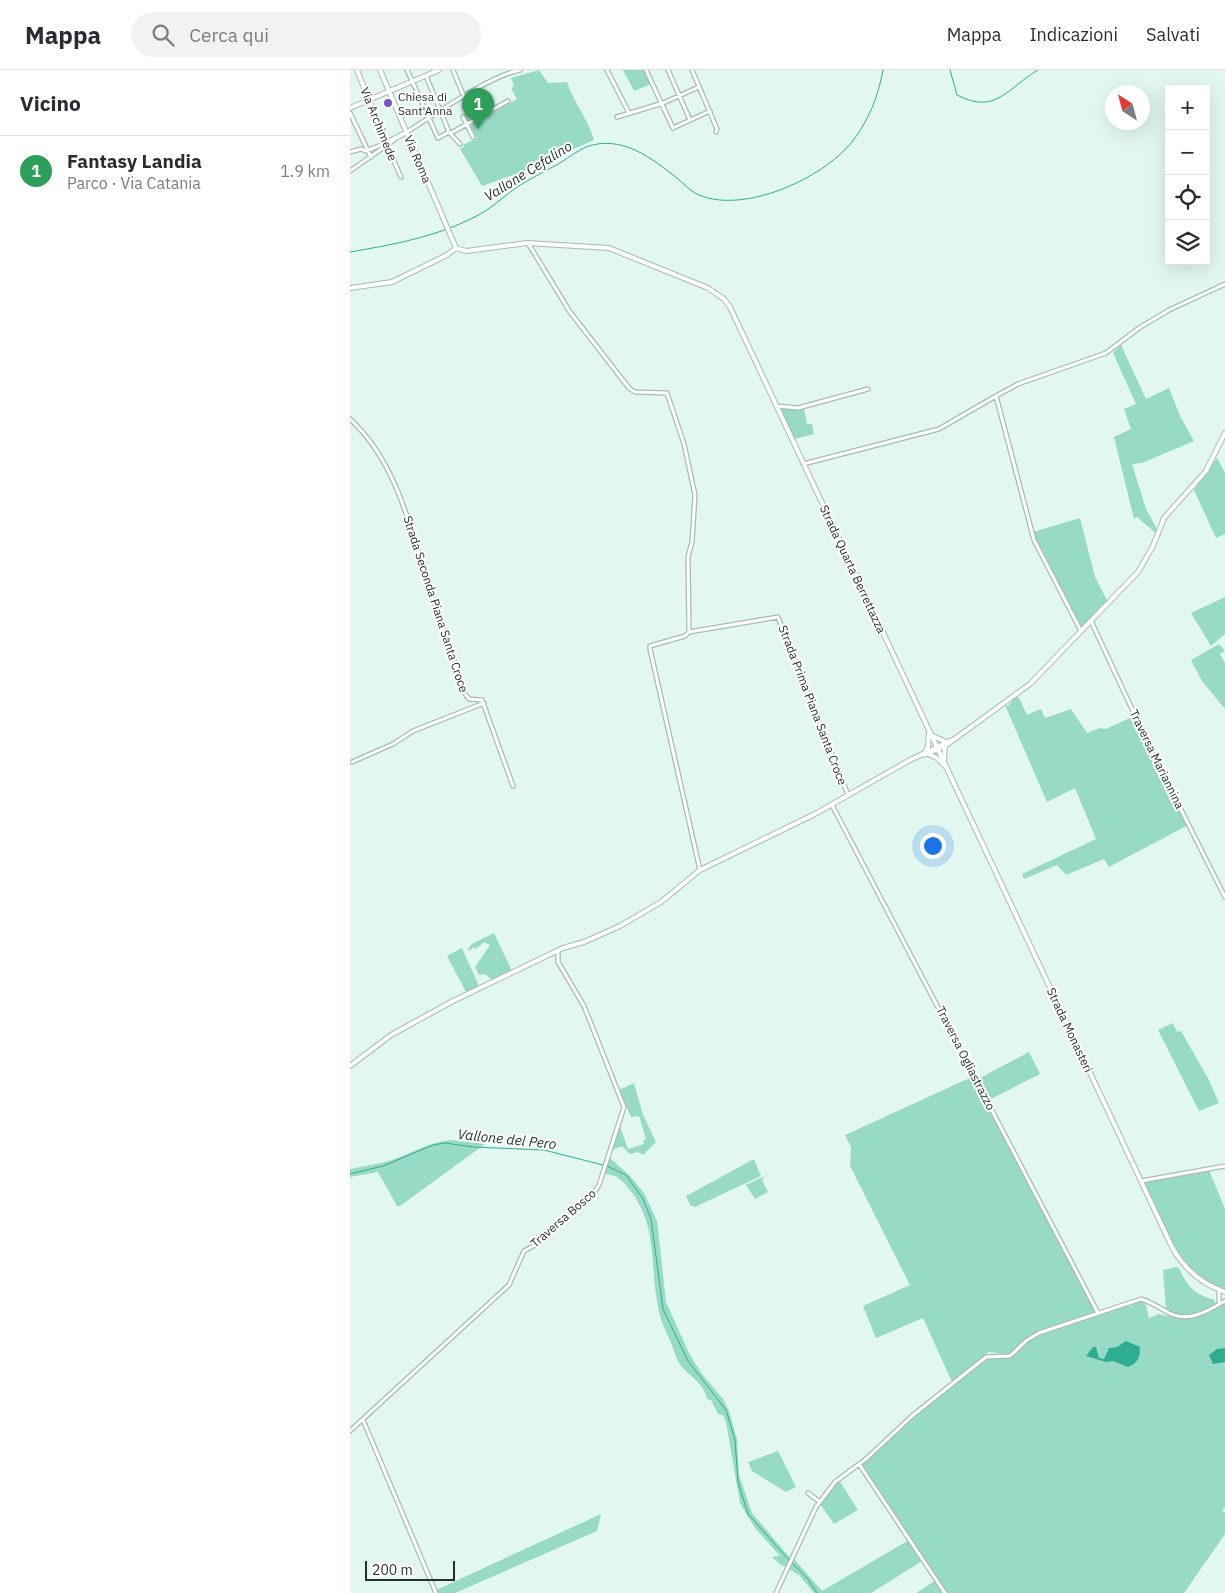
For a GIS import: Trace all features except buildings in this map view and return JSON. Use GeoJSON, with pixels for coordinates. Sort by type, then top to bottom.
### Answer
{"type":"FeatureCollection","features":[{"type":"Feature","properties":{"kind":"main road","name":"Via Archimede"},"geometry":{"type":"LineString","coordinates":[[357,70],[386,144]]}},
{"type":"Feature","properties":{"kind":"main road","name":"Via Roma"},"geometry":{"type":"LineString","coordinates":[[380,70],[456,248]]}},
{"type":"Feature","properties":{"kind":"main road"},"geometry":{"type":"LineString","coordinates":[[350,108],[440,70]]}},
{"type":"Feature","properties":{"kind":"main road"},"geometry":{"type":"LineString","coordinates":[[386,144],[407,132]]}},
{"type":"Feature","properties":{"kind":"main road","name":"Strada Quarta Berrettazza"},"geometry":{"type":"LineString","coordinates":[[456,248],[466,251],[527,243],[609,248],[697,282],[716,292],[733,313],[937,749]]}},
{"type":"Feature","properties":{"kind":"main road"},"geometry":{"type":"LineString","coordinates":[[350,288],[392,282],[447,255],[456,248]]}},
{"type":"Feature","properties":{"kind":"main road"},"geometry":{"type":"LineString","coordinates":[[350,1066],[391,1035],[453,1001],[547,955],[606,932],[652,909],[700,870],[832,805],[919,756],[946,744],[1030,684],[1138,572],[1153,546],[1164,518],[1206,472],[1225,433]]}},
{"type":"Feature","properties":{"kind":"main road"},"geometry":{"type":"LineString","coordinates":[[929,733],[946,744]]}},
{"type":"Feature","properties":{"kind":"main road"},"geometry":{"type":"LineString","coordinates":[[926,753],[929,744],[929,733]]}},
{"type":"Feature","properties":{"kind":"main road"},"geometry":{"type":"LineString","coordinates":[[946,744],[943,755],[946,767]]}},
{"type":"Feature","properties":{"kind":"main road","name":"Strada Monasteri"},"geometry":{"type":"LineString","coordinates":[[937,749],[1172,1247],[1182,1263],[1200,1280],[1225,1292]]}},
{"type":"Feature","properties":{"kind":"main road"},"geometry":{"type":"LineString","coordinates":[[926,753],[937,758],[946,767]]}},
{"type":"Feature","properties":{"kind":"street"},"geometry":{"type":"LineString","coordinates":[[407,70],[438,138],[508,101]]}},
{"type":"Feature","properties":{"kind":"street"},"geometry":{"type":"LineString","coordinates":[[453,70],[464,97]]}},
{"type":"Feature","properties":{"kind":"street"},"geometry":{"type":"LineString","coordinates":[[407,132],[509,72],[520,70]]}},
{"type":"Feature","properties":{"kind":"street"},"geometry":{"type":"LineString","coordinates":[[607,70],[629,113]]}},
{"type":"Feature","properties":{"kind":"street"},"geometry":{"type":"LineString","coordinates":[[646,70],[673,128],[710,111]]}},
{"type":"Feature","properties":{"kind":"street"},"geometry":{"type":"LineString","coordinates":[[668,70],[690,120]]}},
{"type":"Feature","properties":{"kind":"street"},"geometry":{"type":"LineString","coordinates":[[692,70],[717,128],[716,132]]}},
{"type":"Feature","properties":{"kind":"street"},"geometry":{"type":"LineString","coordinates":[[427,74],[440,112],[450,133],[460,144]]}},
{"type":"Feature","properties":{"kind":"street"},"geometry":{"type":"LineString","coordinates":[[617,116],[662,103],[699,88]]}},
{"type":"Feature","properties":{"kind":"street"},"geometry":{"type":"LineString","coordinates":[[350,114],[362,148],[370,157]]}},
{"type":"Feature","properties":{"kind":"street"},"geometry":{"type":"LineString","coordinates":[[463,117],[473,137]]}},
{"type":"Feature","properties":{"kind":"street"},"geometry":{"type":"LineString","coordinates":[[366,152],[386,144]]}},
{"type":"Feature","properties":{"kind":"street"},"geometry":{"type":"LineString","coordinates":[[350,171],[386,144]]}},
{"type":"Feature","properties":{"kind":"street","name":"Via Archimede"},"geometry":{"type":"LineString","coordinates":[[386,144],[401,177]]}},
{"type":"Feature","properties":{"kind":"street"},"geometry":{"type":"LineString","coordinates":[[350,152],[362,148]]}},
{"type":"Feature","properties":{"kind":"street"},"geometry":{"type":"LineString","coordinates":[[527,243],[570,312],[628,388],[635,392],[665,391],[669,395],[684,444],[695,495],[692,542],[688,557],[689,632]]}},
{"type":"Feature","properties":{"kind":"street"},"geometry":{"type":"LineString","coordinates":[[803,464],[865,450],[874,445],[939,429],[1018,384],[1106,354],[1139,328],[1169,310],[1225,284]]}},
{"type":"Feature","properties":{"kind":"street"},"geometry":{"type":"LineString","coordinates":[[776,406],[798,408],[868,389]]}},
{"type":"Feature","properties":{"kind":"street"},"geometry":{"type":"LineString","coordinates":[[996,396],[1034,540],[1081,631]]}},
{"type":"Feature","properties":{"kind":"street","name":"Strada Seconda Piana Santa Croce"},"geometry":{"type":"LineString","coordinates":[[350,418],[368,435],[385,464],[400,496],[465,694],[469,699],[480,698],[484,703],[513,786]]}},
{"type":"Feature","properties":{"kind":"street","name":"Strada Prima Piana Santa Croce"},"geometry":{"type":"LineString","coordinates":[[700,870],[650,646],[685,636],[689,632],[778,617],[848,795]]}},
{"type":"Feature","properties":{"kind":"street","name":"Traversa Mariannina"},"geometry":{"type":"LineString","coordinates":[[1091,621],[1153,754],[1225,897]]}},
{"type":"Feature","properties":{"kind":"street"},"geometry":{"type":"LineString","coordinates":[[352,762],[393,744],[413,730],[484,703]]}},
{"type":"Feature","properties":{"kind":"street","name":"Traversa Ogliastrazzo"},"geometry":{"type":"LineString","coordinates":[[832,805],[1098,1313]]}},
{"type":"Feature","properties":{"kind":"street","name":"Traversa Bosco"},"geometry":{"type":"LineString","coordinates":[[350,1430],[509,1285],[524,1251],[537,1244],[592,1196],[599,1185],[624,1106],[584,1006],[558,962],[558,950]]}},
{"type":"Feature","properties":{"kind":"street"},"geometry":{"type":"LineString","coordinates":[[1141,1181],[1225,1166]]}},
{"type":"Feature","properties":{"kind":"street"},"geometry":{"type":"LineString","coordinates":[[1219,1290],[1219,1304]]}},
{"type":"Feature","properties":{"kind":"street"},"geometry":{"type":"LineString","coordinates":[[776,1593],[820,1502],[835,1482],[859,1464],[912,1416],[986,1357],[1010,1356],[1027,1340],[1039,1333],[1141,1299],[1172,1314],[1186,1317],[1225,1301]]}},
{"type":"Feature","properties":{"kind":"street"},"geometry":{"type":"LineString","coordinates":[[363,1420],[436,1593]]}},
{"type":"Feature","properties":{"kind":"street"},"geometry":{"type":"LineString","coordinates":[[859,1464],[945,1593]]}},
{"type":"Feature","properties":{"kind":"street"},"geometry":{"type":"LineString","coordinates":[[808,1493],[820,1502]]}},
{"type":"Feature","properties":{"kind":"shaded area"},"geometry":{"type":"Polygon","coordinates":[[[539,70],[548,83],[567,82],[594,140],[524,171],[482,186],[460,149],[464,147],[463,145],[477,138],[470,126],[517,99],[511,88],[514,86],[511,78],[539,70]]]}},
{"type":"Feature","properties":{"kind":"shaded area"},"geometry":{"type":"Polygon","coordinates":[[[623,70],[644,70],[651,84],[634,91],[623,70]]]}},
{"type":"Feature","properties":{"kind":"shaded area"},"geometry":{"type":"Polygon","coordinates":[[[487,94],[495,105],[467,121],[463,114],[478,109],[479,112],[489,103],[485,95],[487,94]]]}},
{"type":"Feature","properties":{"kind":"shaded area"},"geometry":{"type":"Polygon","coordinates":[[[1121,345],[1146,399],[1169,388],[1181,418],[1194,441],[1142,463],[1132,464],[1146,509],[1158,531],[1157,534],[1137,517],[1134,519],[1114,437],[1131,429],[1124,409],[1136,404],[1113,353],[1121,345]]]}},
{"type":"Feature","properties":{"kind":"shaded area"},"geometry":{"type":"Polygon","coordinates":[[[782,407],[794,410],[804,408],[807,424],[812,424],[814,434],[794,439],[781,409],[782,407]]]}},
{"type":"Feature","properties":{"kind":"shaded area"},"geometry":{"type":"Polygon","coordinates":[[[1217,458],[1225,473],[1225,534],[1216,538],[1194,490],[1217,458]]]}},
{"type":"Feature","properties":{"kind":"shaded area"},"geometry":{"type":"Polygon","coordinates":[[[1080,518],[1095,577],[1108,602],[1081,627],[1033,532],[1080,518]]]}},
{"type":"Feature","properties":{"kind":"shaded area"},"geometry":{"type":"Polygon","coordinates":[[[1225,597],[1225,634],[1211,646],[1191,613],[1225,597]]]}},
{"type":"Feature","properties":{"kind":"shaded area"},"geometry":{"type":"Polygon","coordinates":[[[1219,644],[1225,651],[1220,654],[1225,663],[1225,709],[1202,681],[1191,660],[1219,644]]]}},
{"type":"Feature","properties":{"kind":"shaded area"},"geometry":{"type":"Polygon","coordinates":[[[1016,697],[1019,698],[1027,715],[1041,709],[1045,718],[1071,709],[1087,733],[1100,728],[1106,729],[1134,716],[1188,825],[1109,867],[1104,859],[1066,875],[1057,865],[1024,879],[1022,874],[1096,839],[1075,788],[1047,802],[1005,705],[1008,706],[1016,697]]]}},
{"type":"Feature","properties":{"kind":"shaded area"},"geometry":{"type":"Polygon","coordinates":[[[494,933],[512,971],[492,980],[485,974],[479,975],[475,967],[490,945],[484,942],[476,949],[473,947],[470,951],[468,949],[472,944],[494,933]]]}},
{"type":"Feature","properties":{"kind":"shaded area"},"geometry":{"type":"Polygon","coordinates":[[[462,948],[479,986],[466,992],[447,956],[462,948]]]}},
{"type":"Feature","properties":{"kind":"shaded area"},"geometry":{"type":"Polygon","coordinates":[[[1173,1023],[1177,1032],[1181,1031],[1209,1080],[1219,1103],[1199,1111],[1158,1030],[1173,1023]]]}},
{"type":"Feature","properties":{"kind":"shaded area"},"geometry":{"type":"Polygon","coordinates":[[[1029,1052],[1040,1074],[989,1100],[978,1079],[1029,1052]]]}},
{"type":"Feature","properties":{"kind":"shaded area"},"geometry":{"type":"Polygon","coordinates":[[[974,1076],[1096,1312],[1036,1332],[1009,1355],[989,1352],[952,1382],[923,1318],[876,1338],[863,1306],[910,1285],[850,1166],[851,1147],[845,1135],[974,1076]]]}},
{"type":"Feature","properties":{"kind":"shaded area"},"geometry":{"type":"Polygon","coordinates":[[[634,1083],[643,1115],[656,1142],[643,1155],[638,1152],[630,1154],[622,1146],[612,1150],[620,1126],[628,1149],[644,1144],[643,1140],[646,1139],[639,1116],[631,1117],[619,1090],[634,1083]]]}},
{"type":"Feature","properties":{"kind":"shaded area"},"geometry":{"type":"Polygon","coordinates":[[[451,1140],[485,1144],[400,1206],[397,1206],[378,1172],[350,1177],[350,1169],[382,1163],[428,1145],[451,1140]]]}},
{"type":"Feature","properties":{"kind":"shaded area"},"geometry":{"type":"Polygon","coordinates":[[[610,1158],[630,1176],[644,1193],[657,1221],[666,1302],[689,1353],[701,1373],[723,1399],[729,1411],[737,1439],[739,1475],[752,1513],[790,1558],[786,1566],[781,1565],[772,1557],[780,1556],[755,1528],[740,1503],[726,1422],[723,1415],[718,1414],[711,1400],[707,1399],[703,1389],[680,1365],[677,1359],[659,1311],[647,1222],[641,1208],[627,1186],[621,1180],[604,1174],[610,1158]]]}},
{"type":"Feature","properties":{"kind":"shaded area"},"geometry":{"type":"Polygon","coordinates":[[[754,1159],[761,1176],[695,1207],[690,1205],[686,1196],[754,1159]]]}},
{"type":"Feature","properties":{"kind":"shaded area"},"geometry":{"type":"Polygon","coordinates":[[[1209,1170],[1225,1209],[1225,1290],[1208,1282],[1183,1259],[1166,1231],[1144,1183],[1192,1173],[1196,1175],[1196,1172],[1209,1170]]]}},
{"type":"Feature","properties":{"kind":"shaded area"},"geometry":{"type":"Polygon","coordinates":[[[769,1172],[762,1180],[768,1192],[755,1199],[746,1185],[765,1176],[769,1172]]]}},
{"type":"Feature","properties":{"kind":"shaded area"},"geometry":{"type":"Polygon","coordinates":[[[1179,1268],[1185,1280],[1197,1293],[1215,1300],[1215,1305],[1202,1311],[1185,1315],[1166,1309],[1163,1270],[1179,1268]]]}},
{"type":"Feature","properties":{"kind":"shaded area"},"geometry":{"type":"Polygon","coordinates":[[[1141,1301],[1146,1305],[1149,1318],[1159,1314],[1181,1319],[1193,1318],[1225,1302],[1225,1508],[1222,1510],[1225,1513],[1225,1534],[1184,1593],[947,1593],[862,1465],[915,1416],[987,1358],[1010,1358],[1027,1341],[1041,1334],[1129,1305],[1132,1307],[1131,1304],[1141,1301]]]}},
{"type":"Feature","properties":{"kind":"shaded area"},"geometry":{"type":"Polygon","coordinates":[[[1126,1341],[1140,1347],[1138,1360],[1128,1367],[1113,1361],[1106,1362],[1086,1356],[1093,1347],[1096,1347],[1099,1358],[1104,1359],[1109,1348],[1117,1347],[1126,1341]]]}},
{"type":"Feature","properties":{"kind":"shaded area"},"geometry":{"type":"Polygon","coordinates":[[[1225,1348],[1225,1362],[1213,1364],[1209,1355],[1217,1349],[1225,1348]]]}},
{"type":"Feature","properties":{"kind":"shaded area"},"geometry":{"type":"Polygon","coordinates":[[[778,1451],[796,1487],[786,1492],[752,1471],[748,1462],[778,1451]]]}},
{"type":"Feature","properties":{"kind":"shaded area"},"geometry":{"type":"Polygon","coordinates":[[[839,1480],[858,1510],[834,1524],[820,1504],[839,1480]]]}},
{"type":"Feature","properties":{"kind":"shaded area"},"geometry":{"type":"Polygon","coordinates":[[[601,1514],[597,1531],[455,1593],[438,1593],[436,1590],[601,1514]]]}},
{"type":"Feature","properties":{"kind":"shaded area"},"geometry":{"type":"Polygon","coordinates":[[[909,1540],[919,1556],[918,1558],[922,1561],[871,1593],[814,1593],[799,1575],[789,1569],[794,1559],[822,1591],[909,1540]]]}},
{"type":"Feature","properties":{"kind":"shaded area"},"geometry":{"type":"Polygon","coordinates":[[[936,1580],[944,1593],[916,1593],[936,1580]]]}},
{"type":"Feature","properties":{"kind":"waterway","name":"Vallone Cefalino"},"geometry":{"type":"LineString","coordinates":[[350,252],[403,242],[455,226],[487,210],[517,187],[579,150],[599,144],[624,146],[635,150],[658,163],[693,192],[717,200],[738,200],[781,190],[822,169],[839,156],[852,142],[872,108],[883,70]]}},
{"type":"Feature","properties":{"kind":"waterway","name":"Vallone Cefalino"},"geometry":{"type":"LineString","coordinates":[[950,70],[957,95],[982,102],[991,101],[1009,92],[1038,70]]}},
{"type":"Feature","properties":{"kind":"waterway","name":"Vallone del Pero"},"geometry":{"type":"LineString","coordinates":[[350,1174],[383,1166],[433,1145],[445,1143],[473,1147],[544,1150],[603,1165]]}},
{"type":"Feature","properties":{"kind":"waterway"},"geometry":{"type":"LineString","coordinates":[[607,1166],[626,1175],[643,1199],[651,1219],[663,1309],[688,1361],[726,1410],[735,1440],[738,1482],[748,1514],[789,1560]]}},
{"type":"Feature","properties":{"kind":"waterway"},"geometry":{"type":"LineString","coordinates":[[792,1563],[807,1578],[817,1593]]}},
{"type":"Feature","properties":{"kind":"place","name":"Chiesa di Sant'Anna"},"geometry":{"type":"Point","coordinates":[388,103]}},
{"type":"Feature","properties":{"kind":"place","name":"Fantasy Landia"},"geometry":{"type":"Point","coordinates":[478,129]}}]}
